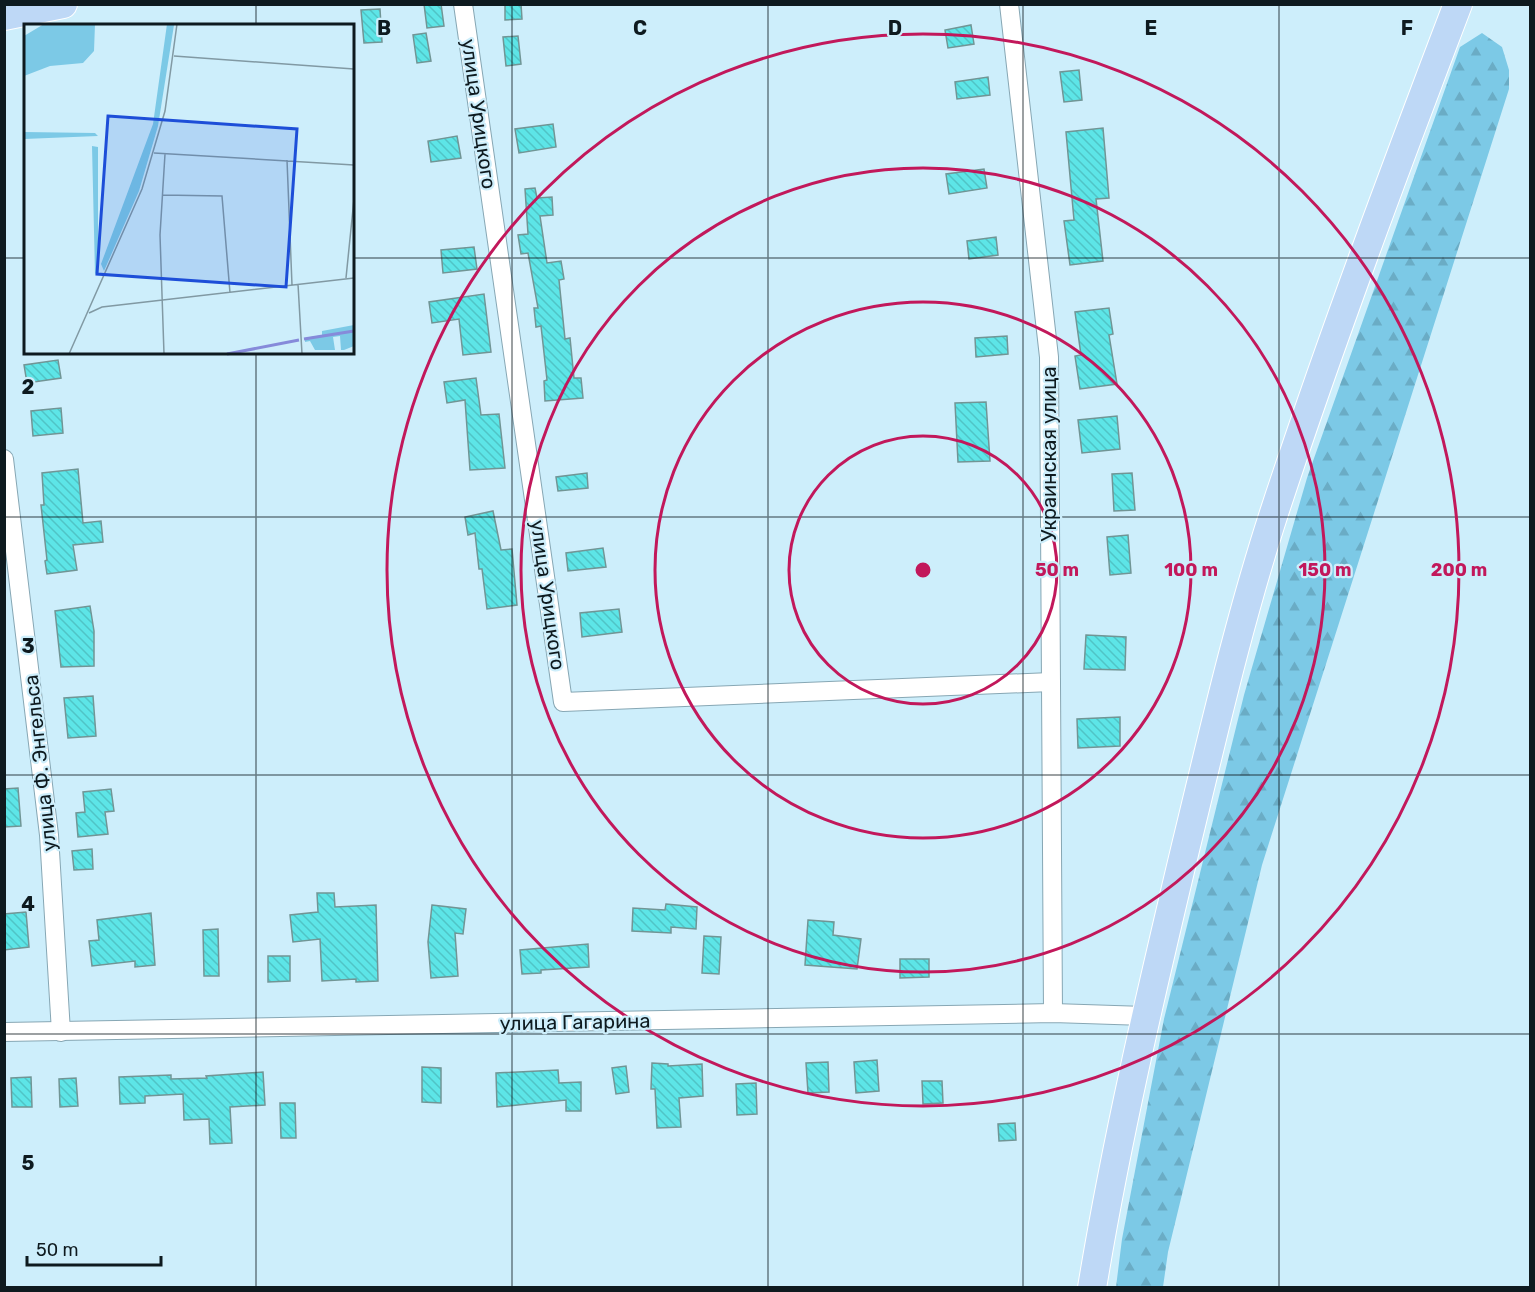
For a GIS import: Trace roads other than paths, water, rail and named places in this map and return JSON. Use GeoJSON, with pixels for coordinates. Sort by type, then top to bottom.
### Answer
{"type":"FeatureCollection","features":[{"type":"Feature","properties":{"kind":"main road"},"geometry":{"type":"LineString","coordinates":[[4,16],[63,4]]}},
{"type":"Feature","properties":{"kind":"main road"},"geometry":{"type":"LineString","coordinates":[[1092,1287],[1145,1016],[1217,715],[1246,607],[1275,511],[1393,173],[1458,4]]}},
{"type":"Feature","properties":{"kind":"street","name":"улица Урицкого"},"geometry":{"type":"LineString","coordinates":[[463,4],[564,702],[1051,682]]}},
{"type":"Feature","properties":{"kind":"street","name":"Украинская улица"},"geometry":{"type":"LineString","coordinates":[[1009,4],[1049,357],[1053,1013]]}},
{"type":"Feature","properties":{"kind":"street","name":"улица Ф. Энгельса"},"geometry":{"type":"LineString","coordinates":[[4,459],[49,835],[61,1032]]}},
{"type":"Feature","properties":{"kind":"street","name":"улица Гагарина"},"geometry":{"type":"LineString","coordinates":[[4,1032],[1053,1013],[1145,1016]]}}]}
